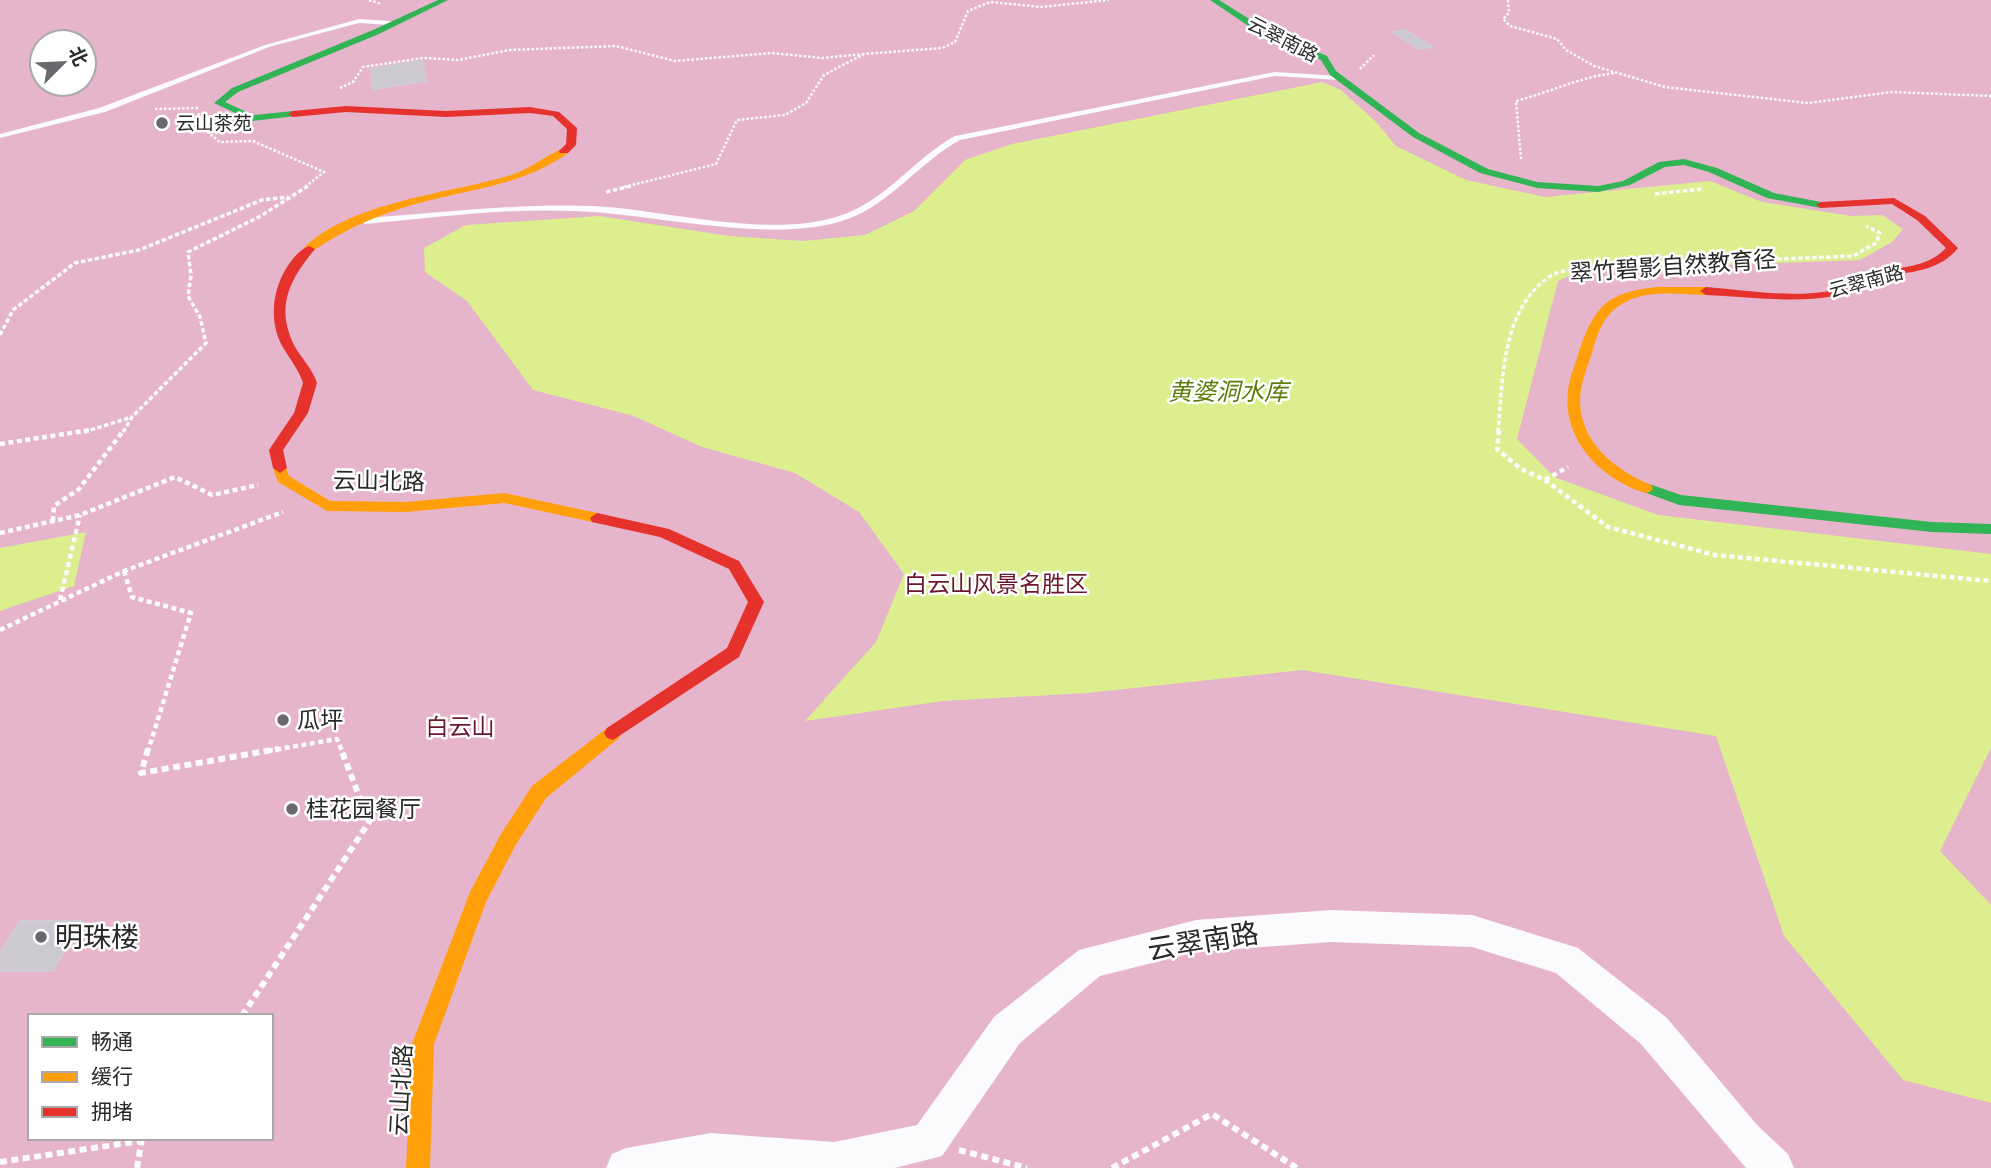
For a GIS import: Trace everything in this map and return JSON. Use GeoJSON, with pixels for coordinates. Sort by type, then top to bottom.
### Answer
{"type":"FeatureCollection","features":[{"type":"Feature","properties":{"kind":"street"},"geometry":{"type":"LineString","coordinates":[[283,479],[276,450],[296,420],[310,389],[306,370],[289,346],[278,316],[283,283],[298,260],[324,237],[412,201],[530,174],[557,159],[571,145],[572,128],[556,114],[530,110],[446,114],[346,109],[252,118],[229,110],[219,103],[235,90],[444,0]]}},
{"type":"Feature","properties":{"kind":"street","name":"云翠南路"},"geometry":{"type":"LineString","coordinates":[[1214,0],[1256,27],[1324,58],[1340,78],[1439,150],[1473,169],[1551,186],[1590,188],[1625,183],[1670,163],[1701,167],[1783,200],[1829,206],[1856,205],[1885,198],[1901,203],[1952,248],[1945,258],[1918,268],[1871,276],[1843,292],[1803,295],[1688,290],[1636,295],[1612,304],[1593,327],[1574,393],[1580,428],[1590,454],[1628,482],[1679,500],[1932,527],[1991,529]]}},
{"type":"Feature","properties":{"kind":"street","name":"云山北路"},"geometry":{"type":"LineString","coordinates":[[283,479],[327,506],[406,508],[505,498],[664,533],[734,565],[756,602],[733,652],[607,737],[539,792],[508,840],[477,899],[423,1044],[418,1168]]}},
{"type":"Feature","properties":{"kind":"street","name":"云翠南路"},"geometry":{"type":"LineString","coordinates":[[928,1142],[1007,1030],[1091,962],[1196,936],[1343,926],[1472,930],[1566,960],[1654,1031],[1744,1140],[1774,1168]]}},
{"type":"Feature","properties":{"kind":"street"},"geometry":{"type":"LineString","coordinates":[[626,1168],[711,1152],[834,1161],[928,1142]]}},
{"type":"Feature","properties":{"kind":"lane"},"geometry":{"type":"LineString","coordinates":[[0,136],[102,110],[267,46],[359,21],[394,23]]}},
{"type":"Feature","properties":{"kind":"lane"},"geometry":{"type":"LineString","coordinates":[[362,222],[543,208],[578,208],[774,226],[815,223],[872,206],[918,163],[939,147],[958,138],[1275,74],[1340,78]]}},
{"type":"Feature","properties":{"kind":"path"},"geometry":{"type":"LineString","coordinates":[[329,93],[353,82],[363,67],[423,58],[458,60],[510,50],[616,46],[676,61],[772,53],[822,58],[942,48],[955,42],[968,11],[989,1],[1041,7],[1109,0]]}},
{"type":"Feature","properties":{"kind":"path"},"geometry":{"type":"LineString","coordinates":[[1508,0],[1509,13],[1503,19],[1510,26],[1557,39],[1566,50],[1594,66],[1665,87],[1808,103],[1892,92],[1991,96]]}},
{"type":"Feature","properties":{"kind":"path"},"geometry":{"type":"LineString","coordinates":[[578,208],[610,190],[716,164],[737,120],[785,115],[806,103],[824,75],[864,54]]}},
{"type":"Feature","properties":{"kind":"path"},"geometry":{"type":"LineString","coordinates":[[1498,176],[1520,168],[1523,148],[1516,101],[1556,90],[1586,76],[1618,73]]}},
{"type":"Feature","properties":{"kind":"path"},"geometry":{"type":"LineString","coordinates":[[53,522],[54,506],[79,489],[120,439],[132,417],[206,344],[200,317],[188,296],[191,275],[188,252],[223,238],[291,197],[324,173],[314,164],[291,158],[253,141],[220,142],[199,125]]}},
{"type":"Feature","properties":{"kind":"path"},"geometry":{"type":"LineString","coordinates":[[1642,195],[1704,188]]}},
{"type":"Feature","properties":{"kind":"path"},"geometry":{"type":"LineString","coordinates":[[0,335],[13,310],[75,263],[139,250],[262,200],[291,197]]}},
{"type":"Feature","properties":{"kind":"path","name":"翠竹碧影自然教育径"},"geometry":{"type":"LineString","coordinates":[[1857,225],[1871,226],[1880,233],[1877,243],[1853,256],[1580,267],[1551,275],[1531,292],[1509,333],[1497,449],[1521,469],[1545,480],[1608,527],[1675,545],[1716,555],[1991,581]]}},
{"type":"Feature","properties":{"kind":"path"},"geometry":{"type":"LineString","coordinates":[[0,444],[79,433],[132,417]]}},
{"type":"Feature","properties":{"kind":"path"},"geometry":{"type":"LineString","coordinates":[[0,533],[80,515],[175,477],[212,495],[283,479]]}},
{"type":"Feature","properties":{"kind":"path"},"geometry":{"type":"LineString","coordinates":[[0,630],[124,570],[317,500]]}},
{"type":"Feature","properties":{"kind":"path"},"geometry":{"type":"LineString","coordinates":[[60,601],[80,515]]}},
{"type":"Feature","properties":{"kind":"path"},"geometry":{"type":"LineString","coordinates":[[124,570],[132,597],[191,613],[141,773],[337,739],[369,822],[243,1014]]}},
{"type":"Feature","properties":{"kind":"path"},"geometry":{"type":"LineString","coordinates":[[1112,1168],[1212,1114],[1297,1168]]}},
{"type":"Feature","properties":{"kind":"path"},"geometry":{"type":"LineString","coordinates":[[0,1162],[141,1140],[136,1168]]}},
{"type":"Feature","properties":{"kind":"path"},"geometry":{"type":"LineString","coordinates":[[928,1142],[1027,1168]]}},
{"type":"Feature","properties":{"kind":"green space","name":"白云山"},"geometry":{"type":"Polygon","coordinates":[[[0,0],[1991,0],[1991,1168],[0,1168],[0,0]]]}},
{"type":"Feature","properties":{"kind":"water","name":"黄婆洞水库"},"geometry":{"type":"Polygon","coordinates":[[[1322,82],[1341,90],[1377,123],[1396,146],[1466,180],[1545,197],[1710,181],[1762,202],[1851,216],[1882,215],[1903,229],[1892,242],[1860,260],[1582,270],[1558,281],[1517,439],[1554,477],[1658,515],[1991,554],[1991,748],[1940,851],[1991,905],[1991,1103],[1903,1080],[1784,936],[1716,736],[1302,670],[1087,693],[943,701],[805,721],[876,642],[904,574],[859,512],[795,473],[702,447],[634,416],[533,390],[467,301],[425,272],[424,248],[466,225],[599,216],[729,236],[803,241],[865,235],[914,211],[965,160],[1012,144],[1322,82]]]}},
{"type":"Feature","properties":{"kind":"water"},"geometry":{"type":"Polygon","coordinates":[[[86,532],[74,586],[0,611],[0,548],[86,532]]]}},
{"type":"Feature","properties":{"kind":"building"},"geometry":{"type":"Polygon","coordinates":[[[1406,30],[1432,47],[1419,49],[1393,32],[1406,30]]]}},
{"type":"Feature","properties":{"kind":"building"},"geometry":{"type":"Polygon","coordinates":[[[422,61],[427,81],[373,89],[371,69],[422,61]]]}},
{"type":"Feature","properties":{"kind":"building","name":"明珠楼"},"geometry":{"type":"Polygon","coordinates":[[[20,921],[82,921],[53,971],[0,971],[0,953],[20,921]]]}},
{"type":"Feature","properties":{"kind":"traffic: fast"},"geometry":{"type":"LineString","coordinates":[[293,114],[252,118],[219,103],[235,90],[376,32],[444,0]]}},
{"type":"Feature","properties":{"kind":"traffic: fast"},"geometry":{"type":"LineString","coordinates":[[1214,0],[1256,27],[1324,58],[1333,73],[1416,135],[1484,171],[1537,185],[1598,189],[1626,183],[1663,164],[1684,162],[1713,170],[1771,196],[1821,205]]}},
{"type":"Feature","properties":{"kind":"traffic: fast"},"geometry":{"type":"LineString","coordinates":[[1646,488],[1679,500],[1932,527],[1991,529]]}},
{"type":"Feature","properties":{"kind":"traffic: slow"},"geometry":{"type":"LineString","coordinates":[[309,249],[368,216],[417,200],[518,176],[534,170],[564,151]]}},
{"type":"Feature","properties":{"kind":"traffic: slow"},"geometry":{"type":"LineString","coordinates":[[1646,488],[1630,482],[1604,464],[1593,453],[1578,426],[1574,393],[1588,343],[1601,316],[1620,299],[1643,292],[1706,291]]}},
{"type":"Feature","properties":{"kind":"traffic: slow"},"geometry":{"type":"LineString","coordinates":[[280,468],[283,479],[327,506],[406,507],[504,498],[597,518]]}},
{"type":"Feature","properties":{"kind":"traffic: slow"},"geometry":{"type":"LineString","coordinates":[[418,1168],[423,1044],[477,899],[508,840],[539,792],[613,733]]}},
{"type":"Feature","properties":{"kind":"traffic: jam"},"geometry":{"type":"LineString","coordinates":[[293,114],[346,109],[446,114],[530,110],[556,114],[572,128],[571,145],[564,151]]}},
{"type":"Feature","properties":{"kind":"traffic: jam"},"geometry":{"type":"LineString","coordinates":[[1706,291],[1790,296],[1840,292],[1873,276],[1927,266],[1945,256],[1952,248],[1921,218],[1894,201],[1821,205]]}},
{"type":"Feature","properties":{"kind":"traffic: jam"},"geometry":{"type":"LineString","coordinates":[[280,468],[276,450],[301,413],[310,383],[288,345],[280,319],[280,306],[282,293],[292,269],[309,249]]}},
{"type":"Feature","properties":{"kind":"traffic: jam"},"geometry":{"type":"LineString","coordinates":[[597,518],[664,533],[734,565],[756,602],[733,652],[613,733]]}},
{"type":"Feature","properties":{"kind":"place","name":"云山茶苑"},"geometry":{"type":"Point","coordinates":[162,123]}},
{"type":"Feature","properties":{"kind":"place","name":"瓜坪"},"geometry":{"type":"Point","coordinates":[283,720]}},
{"type":"Feature","properties":{"kind":"place","name":"桂花园餐厅"},"geometry":{"type":"Point","coordinates":[292,809]}},
{"type":"Feature","properties":{"kind":"place","name":"明珠楼"},"geometry":{"type":"Point","coordinates":[41,937]}},
{"type":"Feature","properties":{"kind":"park label","name":"白云山风景名胜区"},"geometry":{"type":"Point","coordinates":[996,584]}}]}
